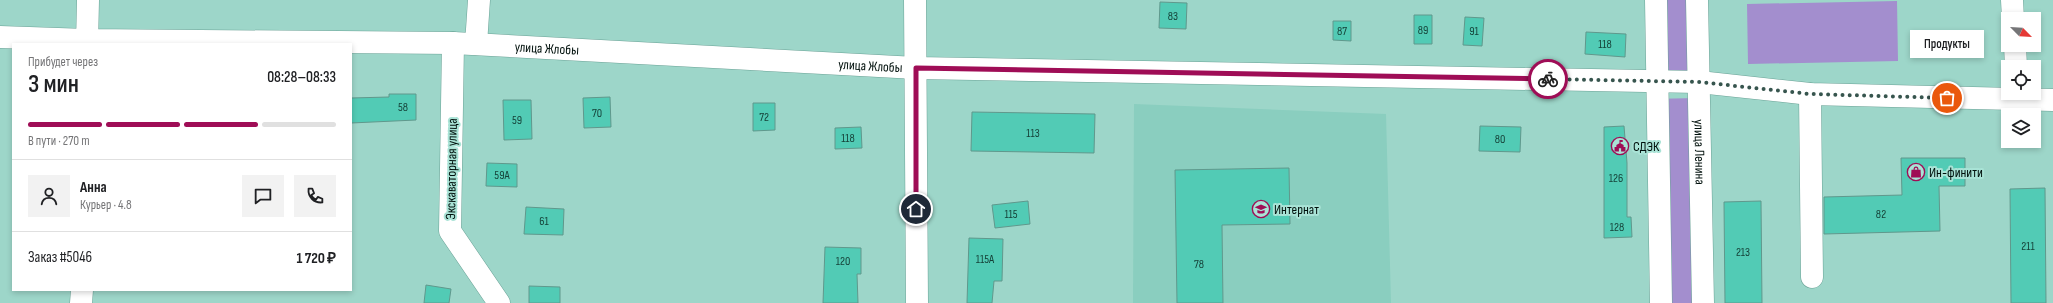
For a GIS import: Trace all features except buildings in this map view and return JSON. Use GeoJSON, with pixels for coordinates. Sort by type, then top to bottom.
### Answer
{"type":"FeatureCollection","features":[{"type":"Feature","properties":{"kind":"street"},"geometry":{"type":"LineString","coordinates":[[87,42],[88,0]]}},
{"type":"Feature","properties":{"kind":"street"},"geometry":{"type":"LineString","coordinates":[[476,44],[479,0]]}},
{"type":"Feature","properties":{"kind":"street"},"geometry":{"type":"LineString","coordinates":[[916,0],[917,303]]}},
{"type":"Feature","properties":{"kind":"street"},"geometry":{"type":"LineString","coordinates":[[1656,0],[1661,303]]}},
{"type":"Feature","properties":{"kind":"street","name":"улица Ленина"},"geometry":{"type":"LineString","coordinates":[[1697,0],[1703,303]]}},
{"type":"Feature","properties":{"kind":"street"},"geometry":{"type":"LineString","coordinates":[[2012,0],[2013,12]]}},
{"type":"Feature","properties":{"kind":"street","name":"улица Жлобы"},"geometry":{"type":"LineString","coordinates":[[0,37],[87,42],[453,43],[916,68],[1699,82],[1810,94],[2001,96]]}},
{"type":"Feature","properties":{"kind":"street","name":"Экскаваторная улица"},"geometry":{"type":"LineString","coordinates":[[453,43],[450,231],[499,303]]}},
{"type":"Feature","properties":{"kind":"street"},"geometry":{"type":"LineString","coordinates":[[1810,94],[1812,277]]}},
{"type":"Feature","properties":{"kind":"street","name":"улица Жлобы"},"geometry":{"type":"LineString","coordinates":[[2041,99],[2053,100]]}},
{"type":"Feature","properties":{"kind":"street"},"geometry":{"type":"LineString","coordinates":[[81,303],[82,291]]}},
{"type":"Feature","properties":{"kind":"shaded area"},"geometry":{"type":"Polygon","coordinates":[[[1651,0],[1694,0],[1697,91],[1652,91],[1651,0]]]}},
{"type":"Feature","properties":{"kind":"shaded area"},"geometry":{"type":"Polygon","coordinates":[[[1897,1],[1898,61],[1748,64],[1747,4],[1897,1]]]}},
{"type":"Feature","properties":{"kind":"shaded area"},"geometry":{"type":"Polygon","coordinates":[[[1696,98],[1700,303],[1657,303],[1652,99],[1696,98]]]}},
{"type":"Feature","properties":{"kind":"shaded area","name":"Интернат"},"geometry":{"type":"Polygon","coordinates":[[[1134,104],[1386,114],[1391,303],[1133,303],[1134,104]]]}},
{"type":"Feature","properties":{"kind":"way so far"},"geometry":{"type":"LineString","coordinates":[[1548,79],[1699,82],[1810,94],[1947,98]]}},
{"type":"Feature","properties":{"kind":"place","name":"Продукты"},"geometry":{"type":"Point","coordinates":[1947,98]}},
{"type":"Feature","properties":{"kind":"place","name":"СДЭК"},"geometry":{"type":"Point","coordinates":[1620,146]}},
{"type":"Feature","properties":{"kind":"place","name":"Ин-финити"},"geometry":{"type":"Point","coordinates":[1916,172]}},
{"type":"Feature","properties":{"kind":"place","name":"Интернат"},"geometry":{"type":"Point","coordinates":[1261,209]}},
{"type":"Feature","properties":{"kind":"route"},"geometry":{"type":"LineString","coordinates":[[916,209],[916,68],[1548,79]]}}]}
